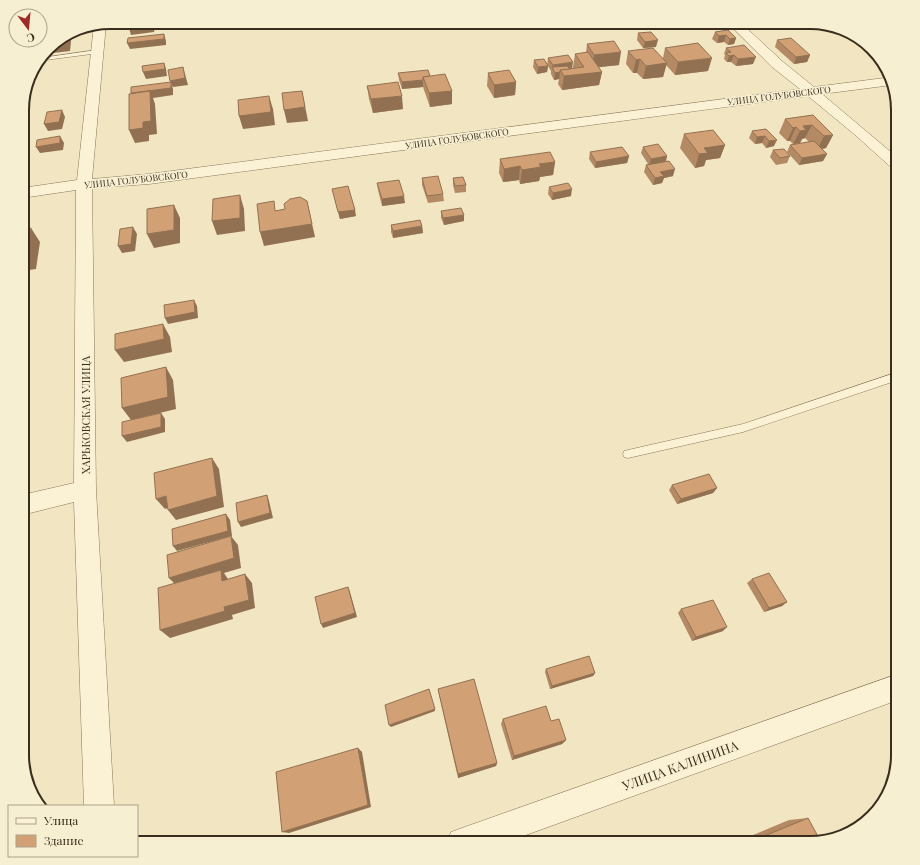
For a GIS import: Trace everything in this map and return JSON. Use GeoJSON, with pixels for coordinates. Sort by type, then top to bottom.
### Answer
{"type":"FeatureCollection","features":[{"type":"Feature","properties":{"kind":"street"},"geometry":{"type":"LineString","coordinates":[[740,29],[777,64],[812,91],[891,160]]}},
{"type":"Feature","properties":{"kind":"street","name":"ХАРЬКОВСКАЯ УЛИЦА"},"geometry":{"type":"LineString","coordinates":[[99,30],[84,184],[85,490],[99,805]]}},
{"type":"Feature","properties":{"kind":"street","name":"УЛИЦА ГОЛУБОВСКОГО"},"geometry":{"type":"LineString","coordinates":[[29,192],[84,184],[157,178],[886,82]]}},
{"type":"Feature","properties":{"kind":"street"},"geometry":{"type":"LineString","coordinates":[[29,503],[85,490]]}},
{"type":"Feature","properties":{"kind":"street","name":"УЛИЦА КАЛИНИНА"},"geometry":{"type":"LineString","coordinates":[[482,836],[891,690]]}},
{"type":"Feature","properties":{"kind":"lane"},"geometry":{"type":"LineString","coordinates":[[48,59],[97,52]]}},
{"type":"Feature","properties":{"kind":"lane"},"geometry":{"type":"LineString","coordinates":[[628,454],[743,428],[891,378]]}},
{"type":"Feature","properties":{"kind":"building"},"geometry":{"type":"Polygon","coordinates":[[[728,30],[736,38],[730,39],[726,35],[719,36],[715,32],[728,30]]]}},
{"type":"Feature","properties":{"kind":"building"},"geometry":{"type":"Polygon","coordinates":[[[651,32],[658,40],[645,42],[638,33],[651,32]]]}},
{"type":"Feature","properties":{"kind":"building"},"geometry":{"type":"Polygon","coordinates":[[[164,34],[164,39],[127,43],[128,38],[164,34]]]}},
{"type":"Feature","properties":{"kind":"building"},"geometry":{"type":"Polygon","coordinates":[[[791,38],[810,55],[796,57],[777,40],[791,38]]]}},
{"type":"Feature","properties":{"kind":"building"},"geometry":{"type":"Polygon","coordinates":[[[614,41],[621,52],[594,55],[587,44],[614,41]]]}},
{"type":"Feature","properties":{"kind":"building"},"geometry":{"type":"Polygon","coordinates":[[[698,43],[712,58],[678,62],[665,48],[698,43]]]}},
{"type":"Feature","properties":{"kind":"building"},"geometry":{"type":"Polygon","coordinates":[[[744,45],[756,57],[738,59],[734,55],[729,56],[726,53],[731,52],[726,48],[744,45]]]}},
{"type":"Feature","properties":{"kind":"building"},"geometry":{"type":"Polygon","coordinates":[[[653,48],[667,63],[646,66],[640,59],[636,60],[628,51],[653,48]]]}},
{"type":"Feature","properties":{"kind":"building"},"geometry":{"type":"Polygon","coordinates":[[[588,52],[602,72],[564,76],[560,70],[584,67],[575,54],[588,52]]]}},
{"type":"Feature","properties":{"kind":"building"},"geometry":{"type":"Polygon","coordinates":[[[568,55],[573,62],[553,65],[548,58],[568,55]]]}},
{"type":"Feature","properties":{"kind":"building"},"geometry":{"type":"Polygon","coordinates":[[[544,59],[548,66],[538,67],[534,60],[544,59]]]}},
{"type":"Feature","properties":{"kind":"building"},"geometry":{"type":"Polygon","coordinates":[[[164,63],[165,69],[143,72],[142,66],[164,63]]]}},
{"type":"Feature","properties":{"kind":"building"},"geometry":{"type":"Polygon","coordinates":[[[567,66],[570,69],[560,70],[560,72],[555,73],[552,67],[567,66]]]}},
{"type":"Feature","properties":{"kind":"building"},"geometry":{"type":"Polygon","coordinates":[[[183,67],[185,78],[170,81],[168,70],[183,67]]]}},
{"type":"Feature","properties":{"kind":"building"},"geometry":{"type":"Polygon","coordinates":[[[428,70],[430,76],[423,77],[423,80],[402,82],[398,73],[428,70]]]}},
{"type":"Feature","properties":{"kind":"building"},"geometry":{"type":"Polygon","coordinates":[[[509,70],[516,82],[494,85],[488,73],[509,70]]]}},
{"type":"Feature","properties":{"kind":"building"},"geometry":{"type":"Polygon","coordinates":[[[445,74],[452,91],[429,93],[423,77],[445,74]]]}},
{"type":"Feature","properties":{"kind":"building"},"geometry":{"type":"Polygon","coordinates":[[[171,82],[171,88],[131,93],[131,87],[171,82]]]}},
{"type":"Feature","properties":{"kind":"building"},"geometry":{"type":"Polygon","coordinates":[[[398,82],[402,96],[371,99],[367,86],[398,82]]]}},
{"type":"Feature","properties":{"kind":"building"},"geometry":{"type":"Polygon","coordinates":[[[150,91],[151,121],[143,122],[143,128],[129,130],[129,94],[150,91]]]}},
{"type":"Feature","properties":{"kind":"building"},"geometry":{"type":"Polygon","coordinates":[[[302,91],[305,107],[284,110],[282,93],[302,91]]]}},
{"type":"Feature","properties":{"kind":"building"},"geometry":{"type":"Polygon","coordinates":[[[269,96],[271,112],[239,116],[238,100],[269,96]]]}},
{"type":"Feature","properties":{"kind":"building"},"geometry":{"type":"Polygon","coordinates":[[[62,110],[59,122],[44,124],[47,112],[62,110]]]}},
{"type":"Feature","properties":{"kind":"building"},"geometry":{"type":"Polygon","coordinates":[[[813,115],[833,135],[824,136],[812,125],[803,126],[806,130],[800,131],[796,127],[793,128],[785,119],[813,115]]]}},
{"type":"Feature","properties":{"kind":"building"},"geometry":{"type":"Polygon","coordinates":[[[766,129],[777,140],[769,141],[765,136],[757,137],[752,131],[766,129]]]}},
{"type":"Feature","properties":{"kind":"building"},"geometry":{"type":"Polygon","coordinates":[[[713,130],[725,145],[704,148],[708,153],[699,154],[684,134],[713,130]]]}},
{"type":"Feature","properties":{"kind":"building"},"geometry":{"type":"Polygon","coordinates":[[[60,136],[60,143],[36,147],[37,140],[60,136]]]}},
{"type":"Feature","properties":{"kind":"building"},"geometry":{"type":"Polygon","coordinates":[[[814,141],[827,154],[802,158],[790,145],[814,141]]]}},
{"type":"Feature","properties":{"kind":"building"},"geometry":{"type":"Polygon","coordinates":[[[658,144],[667,156],[651,159],[643,147],[658,144]]]}},
{"type":"Feature","properties":{"kind":"building"},"geometry":{"type":"Polygon","coordinates":[[[622,147],[629,156],[596,162],[590,152],[622,147]]]}},
{"type":"Feature","properties":{"kind":"building"},"geometry":{"type":"Polygon","coordinates":[[[784,149],[790,156],[780,158],[773,150],[784,149]]]}},
{"type":"Feature","properties":{"kind":"building"},"geometry":{"type":"Polygon","coordinates":[[[550,152],[555,162],[539,164],[541,167],[522,170],[520,166],[504,169],[500,159],[550,152]]]}},
{"type":"Feature","properties":{"kind":"building"},"geometry":{"type":"Polygon","coordinates":[[[669,161],[675,169],[660,172],[664,176],[655,178],[646,165],[669,161]]]}},
{"type":"Feature","properties":{"kind":"building"},"geometry":{"type":"Polygon","coordinates":[[[438,176],[443,194],[427,196],[422,178],[438,176]]]}},
{"type":"Feature","properties":{"kind":"building"},"geometry":{"type":"Polygon","coordinates":[[[463,177],[466,185],[455,186],[453,178],[463,177]]]}},
{"type":"Feature","properties":{"kind":"building"},"geometry":{"type":"Polygon","coordinates":[[[399,180],[404,196],[382,199],[377,183],[399,180]]]}},
{"type":"Feature","properties":{"kind":"building"},"geometry":{"type":"Polygon","coordinates":[[[568,183],[572,189],[553,193],[549,187],[568,183]]]}},
{"type":"Feature","properties":{"kind":"building"},"geometry":{"type":"Polygon","coordinates":[[[348,186],[355,210],[338,212],[332,189],[348,186]]]}},
{"type":"Feature","properties":{"kind":"building"},"geometry":{"type":"Polygon","coordinates":[[[240,195],[240,218],[212,221],[213,199],[240,195]]]}},
{"type":"Feature","properties":{"kind":"building"},"geometry":{"type":"Polygon","coordinates":[[[300,197],[307,201],[312,224],[260,232],[257,204],[274,201],[275,211],[285,209],[284,204],[290,199],[300,197]]]}},
{"type":"Feature","properties":{"kind":"building"},"geometry":{"type":"Polygon","coordinates":[[[174,205],[174,230],[147,234],[147,209],[174,205]]]}},
{"type":"Feature","properties":{"kind":"building"},"geometry":{"type":"Polygon","coordinates":[[[461,208],[464,215],[443,218],[441,211],[461,208]]]}},
{"type":"Feature","properties":{"kind":"building"},"geometry":{"type":"Polygon","coordinates":[[[420,220],[422,226],[393,231],[391,225],[420,220]]]}},
{"type":"Feature","properties":{"kind":"building"},"geometry":{"type":"Polygon","coordinates":[[[133,227],[131,244],[118,246],[120,229],[133,227]]]}},
{"type":"Feature","properties":{"kind":"building"},"geometry":{"type":"Polygon","coordinates":[[[29,228],[31,228],[29,242],[29,228]]]}},
{"type":"Feature","properties":{"kind":"building"},"geometry":{"type":"Polygon","coordinates":[[[194,300],[195,312],[165,318],[164,305],[194,300]]]}},
{"type":"Feature","properties":{"kind":"building"},"geometry":{"type":"Polygon","coordinates":[[[163,324],[164,339],[115,350],[115,334],[163,324]]]}},
{"type":"Feature","properties":{"kind":"building"},"geometry":{"type":"Polygon","coordinates":[[[166,367],[168,397],[122,408],[121,378],[166,367]]]}},
{"type":"Feature","properties":{"kind":"building"},"geometry":{"type":"Polygon","coordinates":[[[161,413],[161,427],[122,436],[122,422],[161,413]]]}},
{"type":"Feature","properties":{"kind":"building"},"geometry":{"type":"Polygon","coordinates":[[[212,458],[217,496],[168,510],[166,496],[156,499],[154,473],[212,458]]]}},
{"type":"Feature","properties":{"kind":"building"},"geometry":{"type":"Polygon","coordinates":[[[709,474],[717,488],[681,499],[672,485],[709,474]]]}},
{"type":"Feature","properties":{"kind":"building"},"geometry":{"type":"Polygon","coordinates":[[[267,495],[270,513],[238,522],[236,503],[267,495]]]}},
{"type":"Feature","properties":{"kind":"building"},"geometry":{"type":"Polygon","coordinates":[[[226,514],[228,531],[173,546],[172,529],[226,514]]]}},
{"type":"Feature","properties":{"kind":"building"},"geometry":{"type":"Polygon","coordinates":[[[231,536],[234,558],[169,578],[167,555],[231,536]]]}},
{"type":"Feature","properties":{"kind":"building"},"geometry":{"type":"Polygon","coordinates":[[[221,570],[222,581],[245,574],[249,600],[224,607],[225,611],[160,630],[158,588],[221,570]]]}},
{"type":"Feature","properties":{"kind":"building"},"geometry":{"type":"Polygon","coordinates":[[[769,573],[787,602],[769,608],[752,579],[769,573]]]}},
{"type":"Feature","properties":{"kind":"building"},"geometry":{"type":"Polygon","coordinates":[[[348,587],[355,613],[321,624],[315,597],[348,587]]]}},
{"type":"Feature","properties":{"kind":"building"},"geometry":{"type":"Polygon","coordinates":[[[713,600],[727,627],[696,637],[681,609],[713,600]]]}},
{"type":"Feature","properties":{"kind":"building"},"geometry":{"type":"Polygon","coordinates":[[[589,656],[595,673],[552,686],[546,669],[589,656]]]}},
{"type":"Feature","properties":{"kind":"building"},"geometry":{"type":"Polygon","coordinates":[[[474,679],[497,763],[458,774],[438,689],[474,679]]]}},
{"type":"Feature","properties":{"kind":"building"},"geometry":{"type":"Polygon","coordinates":[[[429,689],[435,709],[389,725],[385,705],[429,689]]]}},
{"type":"Feature","properties":{"kind":"building"},"geometry":{"type":"Polygon","coordinates":[[[546,706],[551,721],[559,719],[566,740],[514,756],[503,719],[546,706]]]}},
{"type":"Feature","properties":{"kind":"building"},"geometry":{"type":"Polygon","coordinates":[[[358,748],[368,805],[282,832],[276,772],[358,748]]]}},
{"type":"Feature","properties":{"kind":"building"},"geometry":{"type":"Polygon","coordinates":[[[808,818],[817,835],[810,836],[764,836],[808,818]]]}}]}
